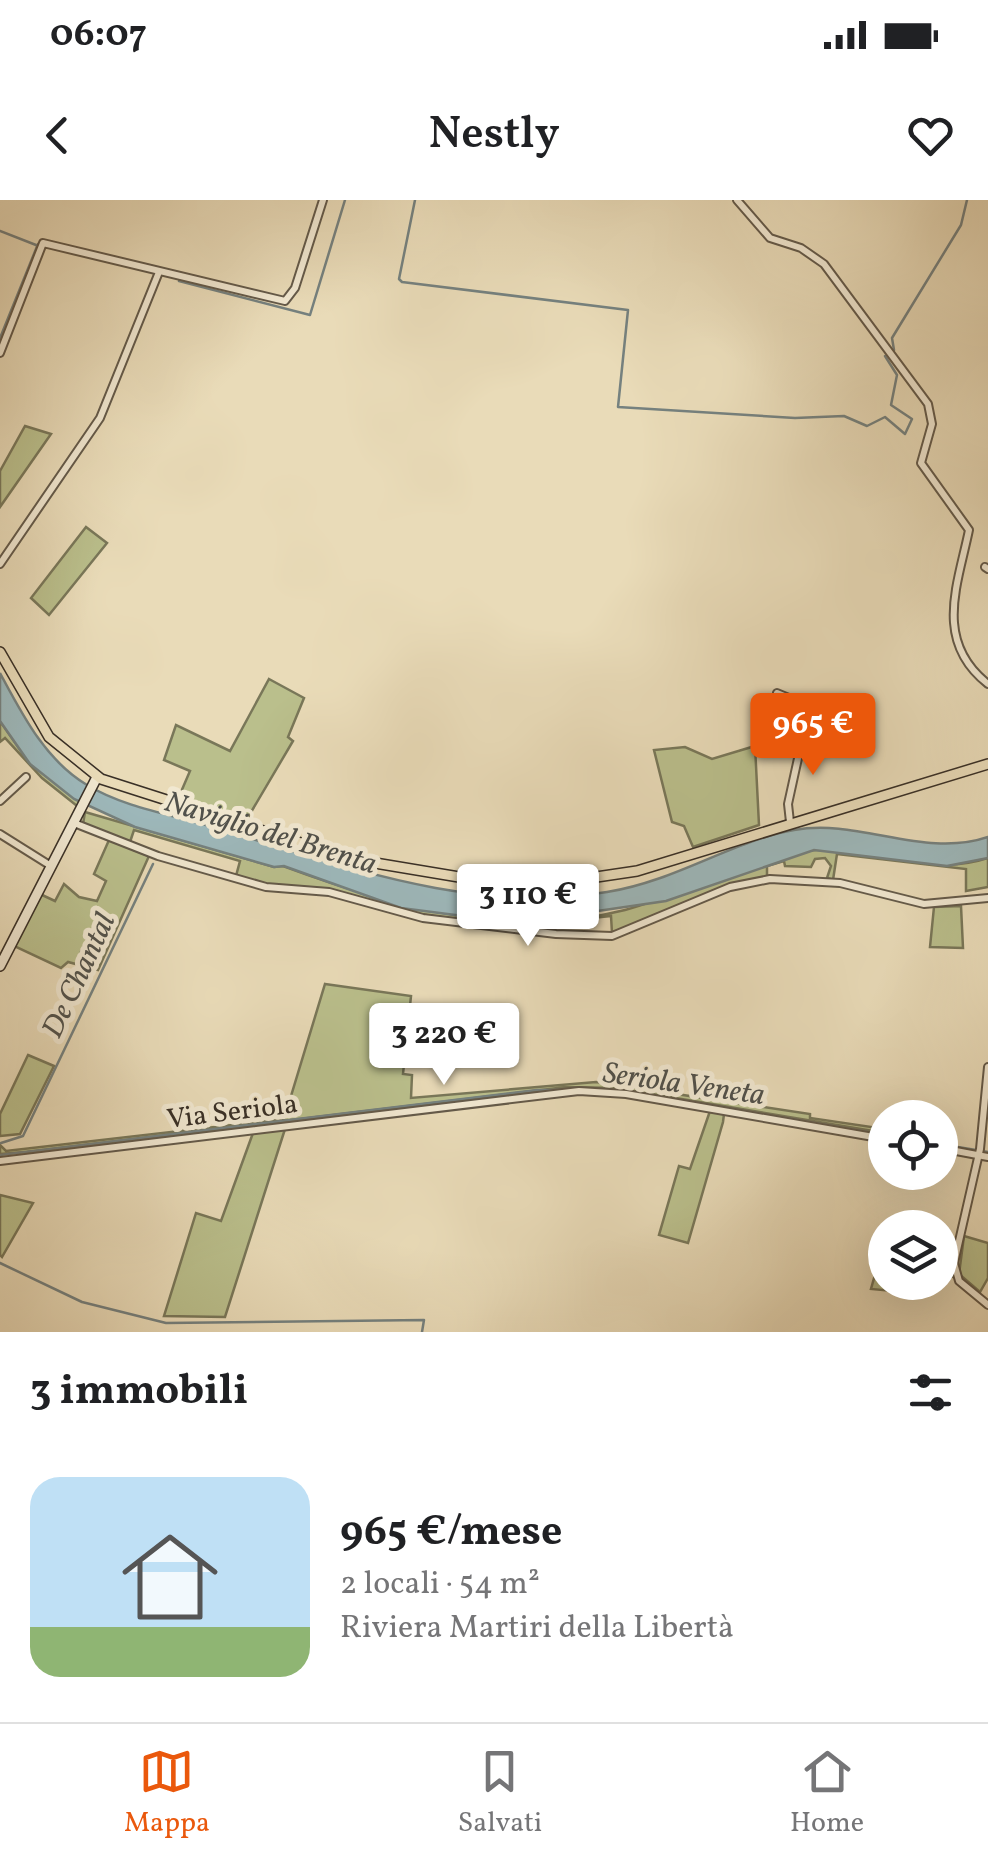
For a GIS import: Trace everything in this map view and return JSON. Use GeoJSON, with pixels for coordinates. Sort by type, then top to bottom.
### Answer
{"type":"FeatureCollection","features":[{"type":"Feature","properties":{"kind":"main road"},"geometry":{"type":"LineString","coordinates":[[0,652],[43,728],[95,782],[350,859],[501,882],[598,879],[654,866],[988,764]]}},
{"type":"Feature","properties":{"kind":"main road"},"geometry":{"type":"LineString","coordinates":[[0,966],[95,782]]}},
{"type":"Feature","properties":{"kind":"street"},"geometry":{"type":"LineString","coordinates":[[0,353],[43,243],[288,300],[322,200]]}},
{"type":"Feature","properties":{"kind":"street"},"geometry":{"type":"LineString","coordinates":[[738,200],[770,238],[801,248],[824,264],[928,404],[932,424],[921,463],[970,530],[956,574],[953,620],[970,664],[988,684]]}},
{"type":"Feature","properties":{"kind":"street"},"geometry":{"type":"LineString","coordinates":[[0,564],[97,424],[160,272]]}},
{"type":"Feature","properties":{"kind":"street"},"geometry":{"type":"LineString","coordinates":[[776,693],[822,708],[821,716],[804,731],[788,804],[790,822]]}},
{"type":"Feature","properties":{"kind":"street"},"geometry":{"type":"LineString","coordinates":[[0,801],[26,777]]}},
{"type":"Feature","properties":{"kind":"street"},"geometry":{"type":"LineString","coordinates":[[74,823],[158,856],[266,888],[329,892],[423,918],[556,934],[612,936],[730,887],[770,879],[840,883],[924,904],[988,898]]}},
{"type":"Feature","properties":{"kind":"street"},"geometry":{"type":"LineString","coordinates":[[0,834],[51,866]]}},
{"type":"Feature","properties":{"kind":"street"},"geometry":{"type":"LineString","coordinates":[[988,1068],[982,1154],[954,1263],[960,1281],[988,1305]]}},
{"type":"Feature","properties":{"kind":"street","name":"Via Seriola"},"geometry":{"type":"LineString","coordinates":[[0,1161],[578,1091],[664,1100],[868,1136]]}},
{"type":"Feature","properties":{"kind":"green space"},"geometry":{"type":"Polygon","coordinates":[[[25,426],[51,434],[0,507],[0,471],[25,426]]]}},
{"type":"Feature","properties":{"kind":"green space"},"geometry":{"type":"Polygon","coordinates":[[[86,527],[107,543],[49,615],[31,598],[86,527]]]}},
{"type":"Feature","properties":{"kind":"green space"},"geometry":{"type":"Polygon","coordinates":[[[269,679],[304,698],[288,737],[293,741],[247,819],[178,799],[190,771],[164,760],[176,725],[230,751],[269,679]]]}},
{"type":"Feature","properties":{"kind":"green space"},"geometry":{"type":"Polygon","coordinates":[[[0,721],[30,764],[80,801],[77,806],[42,778],[5,738],[0,742],[0,721]]]}},
{"type":"Feature","properties":{"kind":"green space"},"geometry":{"type":"Polygon","coordinates":[[[755,746],[759,825],[693,847],[684,826],[672,822],[654,750],[685,747],[712,759],[755,746]]]}},
{"type":"Feature","properties":{"kind":"green space"},"geometry":{"type":"Polygon","coordinates":[[[85,812],[274,867],[283,866],[409,906],[494,920],[537,922],[625,910],[769,859],[815,850],[945,865],[988,858],[988,887],[966,891],[966,869],[837,854],[833,880],[827,878],[831,866],[825,858],[815,859],[811,867],[785,866],[784,861],[767,866],[767,877],[725,886],[612,933],[611,916],[545,923],[544,931],[418,914],[333,890],[268,885],[236,876],[240,861],[134,830],[130,842],[83,824],[85,812]]]}},
{"type":"Feature","properties":{"kind":"green space"},"geometry":{"type":"Polygon","coordinates":[[[109,840],[149,856],[98,970],[68,962],[61,968],[14,946],[40,894],[55,901],[64,884],[79,897],[97,901],[106,881],[94,874],[109,840]]]}},
{"type":"Feature","properties":{"kind":"green space"},"geometry":{"type":"Polygon","coordinates":[[[961,906],[963,948],[930,947],[934,907],[961,906]]]}},
{"type":"Feature","properties":{"kind":"green space"},"geometry":{"type":"Polygon","coordinates":[[[325,984],[411,996],[403,1074],[412,1075],[411,1098],[596,1082],[810,1114],[810,1118],[868,1127],[868,1130],[616,1088],[566,1087],[0,1154],[0,1145],[6,1151],[284,1119],[325,984]]]}},
{"type":"Feature","properties":{"kind":"green space"},"geometry":{"type":"Polygon","coordinates":[[[28,1055],[54,1066],[20,1134],[0,1136],[0,1114],[28,1055]]]}},
{"type":"Feature","properties":{"kind":"green space"},"geometry":{"type":"Polygon","coordinates":[[[710,1111],[724,1114],[723,1122],[688,1243],[659,1235],[679,1166],[690,1169],[710,1111]]]}},
{"type":"Feature","properties":{"kind":"green space"},"geometry":{"type":"Polygon","coordinates":[[[285,1129],[225,1317],[164,1316],[196,1213],[221,1221],[253,1133],[285,1129]]]}},
{"type":"Feature","properties":{"kind":"green space"},"geometry":{"type":"Polygon","coordinates":[[[0,1195],[33,1203],[2,1257],[0,1255],[0,1195]]]}},
{"type":"Feature","properties":{"kind":"green space"},"geometry":{"type":"Polygon","coordinates":[[[964,1236],[988,1243],[988,1278],[980,1292],[959,1274],[964,1236]]]}},
{"type":"Feature","properties":{"kind":"water"},"geometry":{"type":"Polygon","coordinates":[[[0,673],[47,749],[72,775],[102,793],[408,882],[506,897],[607,892],[657,879],[771,835],[818,828],[940,844],[988,837],[988,858],[947,866],[814,850],[666,901],[536,920],[494,920],[401,908],[284,866],[274,867],[135,827],[74,799],[30,764],[0,721],[0,673]]]}},
{"type":"Feature","properties":{"kind":"water"},"geometry":{"type":"Polygon","coordinates":[[[102,934],[105,940],[90,963],[81,952],[92,935],[102,934]]]}},
{"type":"Feature","properties":{"kind":"waterway"},"geometry":{"type":"LineString","coordinates":[[179,281],[310,315],[345,200]]}},
{"type":"Feature","properties":{"kind":"waterway"},"geometry":{"type":"LineString","coordinates":[[415,200],[399,279],[402,282],[628,310],[618,407],[795,418],[844,416],[867,426],[885,417],[905,434],[912,419],[891,405],[897,375],[885,356]]}},
{"type":"Feature","properties":{"kind":"waterway"},"geometry":{"type":"LineString","coordinates":[[894,350],[892,338],[961,225],[967,200]]}},
{"type":"Feature","properties":{"kind":"waterway"},"geometry":{"type":"LineString","coordinates":[[0,231],[36,245]]}},
{"type":"Feature","properties":{"kind":"waterway"},"geometry":{"type":"LineString","coordinates":[[0,338],[38,244]]}},
{"type":"Feature","properties":{"kind":"waterway","name":"De Chantal"},"geometry":{"type":"LineString","coordinates":[[1,1143],[23,1136],[153,864]]}},
{"type":"Feature","properties":{"kind":"waterway","name":"Seriola Veneta"},"geometry":{"type":"LineString","coordinates":[[0,1155],[537,1090],[604,1090]]}},
{"type":"Feature","properties":{"kind":"waterway","name":"Seriola Veneta"},"geometry":{"type":"LineString","coordinates":[[785,1118],[868,1132]]}},
{"type":"Feature","properties":{"kind":"waterway","name":"Seriola Veneta"},"geometry":{"type":"LineString","coordinates":[[958,1147],[988,1152]]}},
{"type":"Feature","properties":{"kind":"waterway"},"geometry":{"type":"LineString","coordinates":[[0,1263],[82,1302],[166,1323],[424,1320],[422,1332]]}},
{"type":"Feature","properties":{"kind":"water label","name":"Naviglio del Brenta"},"geometry":{"type":"Point","coordinates":[271,832]}}]}
